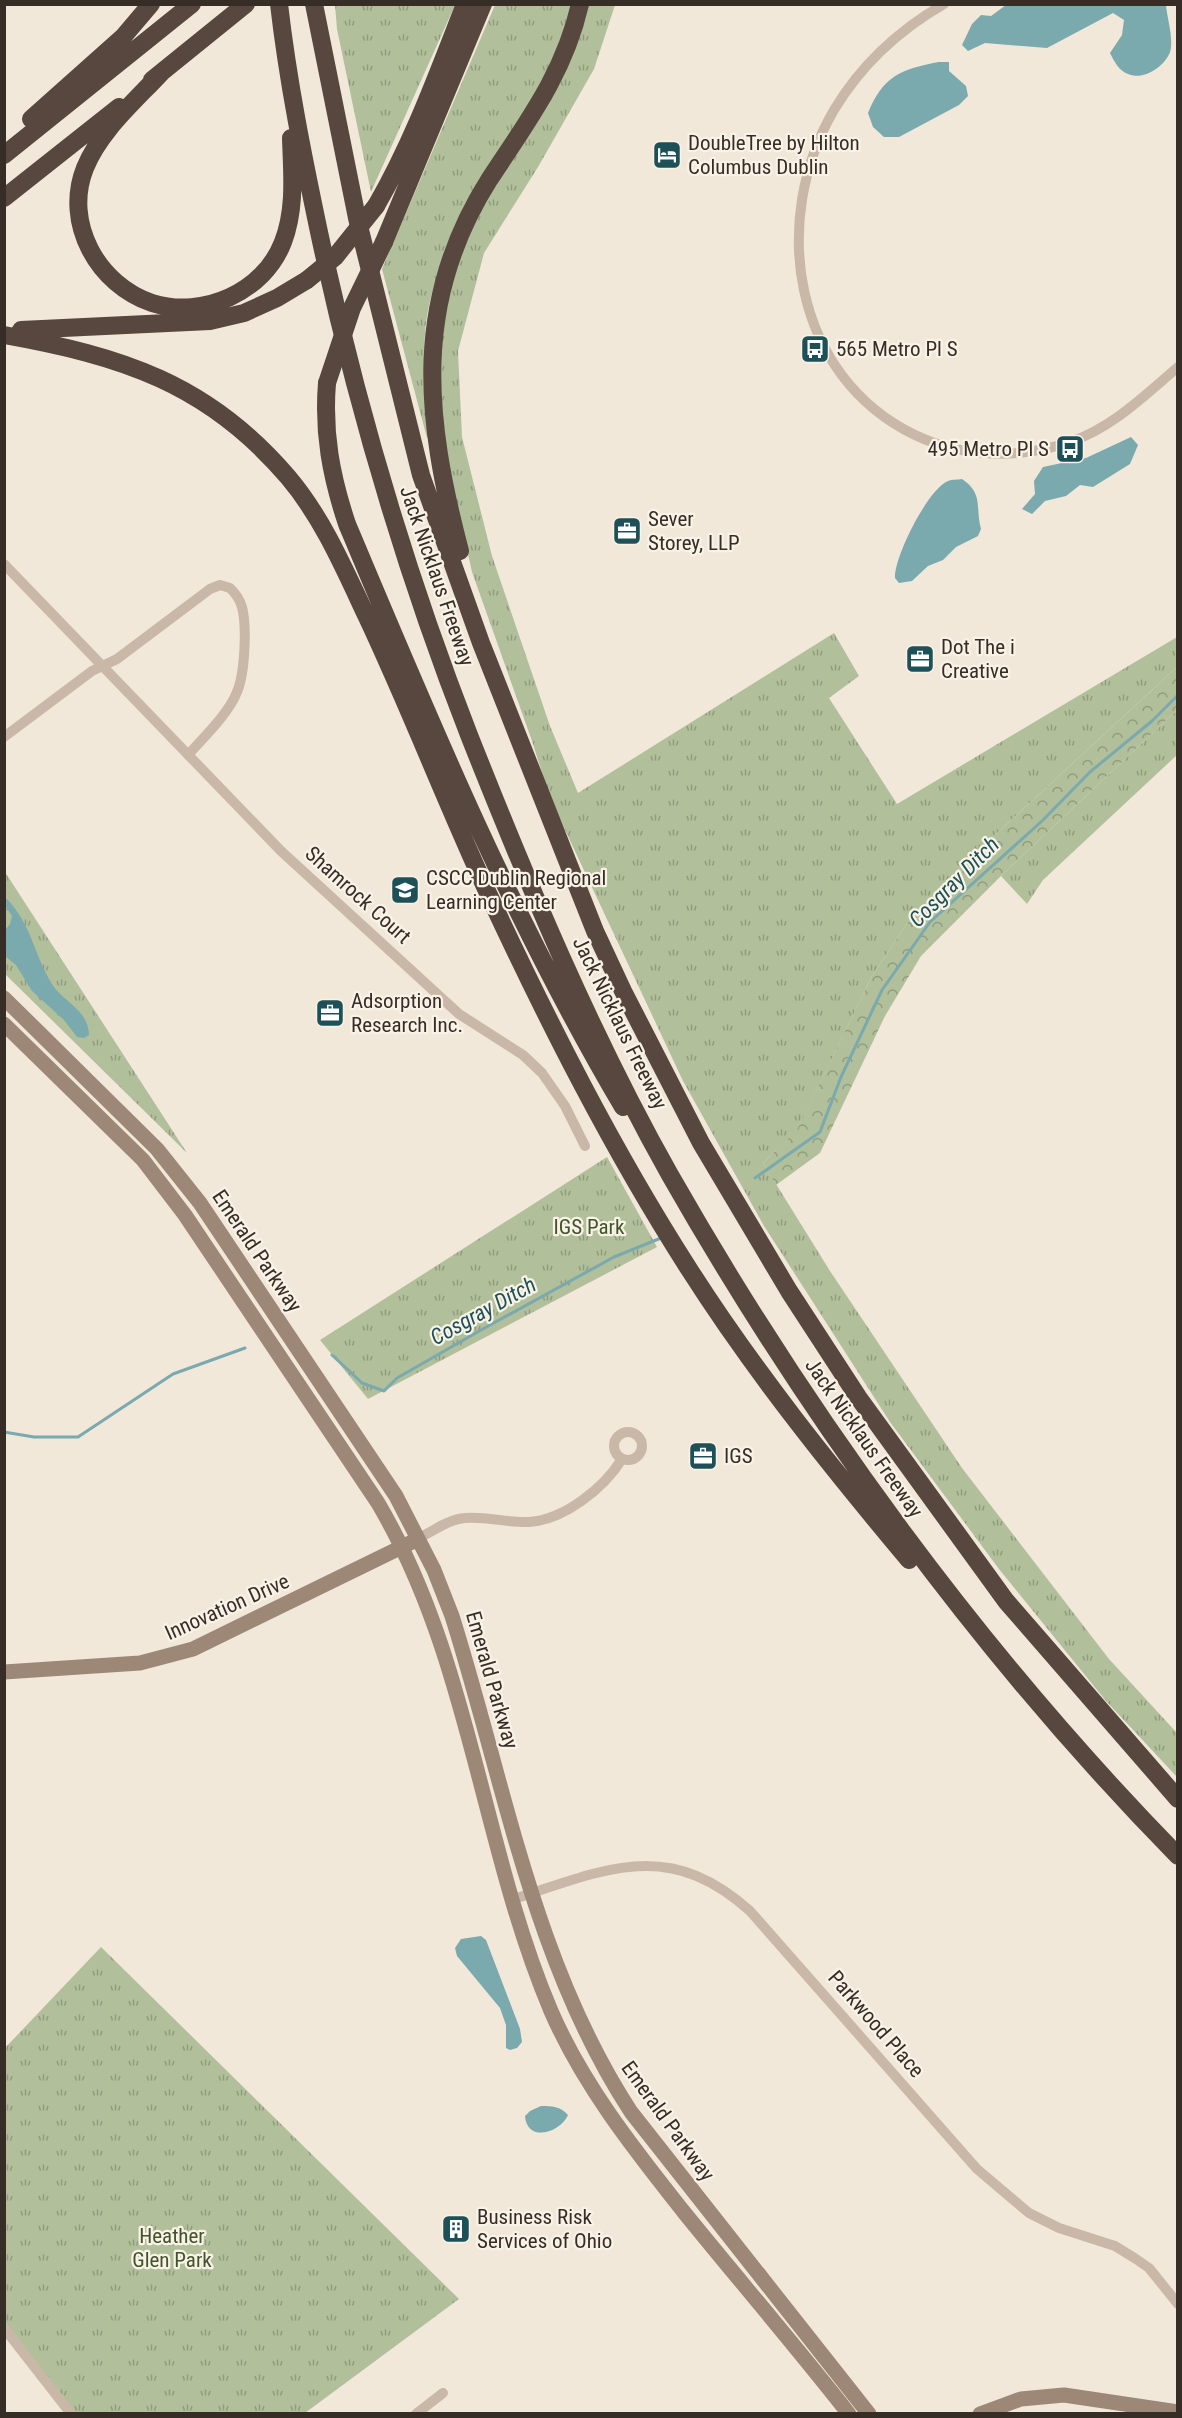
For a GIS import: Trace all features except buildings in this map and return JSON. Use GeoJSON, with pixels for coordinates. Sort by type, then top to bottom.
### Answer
{"type":"FeatureCollection","features":[{"type":"Feature","properties":{"kind":"highway"},"geometry":{"type":"LineString","coordinates":[[4,142],[123,37],[151,4]]}},
{"type":"Feature","properties":{"kind":"highway"},"geometry":{"type":"LineString","coordinates":[[4,155],[192,4]]}},
{"type":"Feature","properties":{"kind":"highway"},"geometry":{"type":"LineString","coordinates":[[4,198],[246,4]]}},
{"type":"Feature","properties":{"kind":"highway","name":"Jack Nicklaus Freeway"},"geometry":{"type":"LineString","coordinates":[[279,4],[289,88],[339,324],[361,412],[407,567],[443,668],[525,874],[608,1053],[668,1171],[773,1346],[914,1549],[1116,1793],[1178,1856]]}},
{"type":"Feature","properties":{"kind":"highway","name":"Jack Nicklaus Freeway"},"geometry":{"type":"LineString","coordinates":[[314,4],[357,218],[421,475],[489,664],[595,931],[618,981],[701,1143],[789,1291],[858,1397],[1006,1601],[1178,1799]]}},
{"type":"Feature","properties":{"kind":"highway"},"geometry":{"type":"LineString","coordinates":[[4,333],[210,321],[244,313],[277,298],[307,280],[335,257],[376,206],[396,172],[419,121],[465,4]]}},
{"type":"Feature","properties":{"kind":"highway"},"geometry":{"type":"LineString","coordinates":[[483,4],[384,242],[352,308],[327,383],[325,416],[327,450],[334,486],[352,534],[456,782],[555,987],[653,1158],[710,1242]]}},
{"type":"Feature","properties":{"kind":"highway"},"geometry":{"type":"LineString","coordinates":[[489,664],[454,530],[436,433],[430,372],[434,319],[445,272],[462,230],[488,182],[556,76],[574,32],[580,4]]}},
{"type":"Feature","properties":{"kind":"highway"},"geometry":{"type":"LineString","coordinates":[[161,73],[99,143],[85,169],[79,193],[80,223],[87,246],[102,269],[124,289],[152,303],[182,308],[210,304],[236,295],[256,282],[272,264],[283,242],[290,218],[293,192],[289,88]]}},
{"type":"Feature","properties":{"kind":"highway"},"geometry":{"type":"LineString","coordinates":[[4,333],[77,348],[147,370],[192,394],[235,425],[289,478],[334,546],[384,653],[488,892],[538,996],[597,1109],[690,1271],[781,1398],[869,1512],[981,1646],[1116,1793]]}},
{"type":"Feature","properties":{"kind":"main road","name":"Emerald Parkway"},"geometry":{"type":"LineString","coordinates":[[4,998],[157,1149],[200,1203],[396,1496],[419,1538],[452,1616],[531,1893],[570,2002],[619,2094],[688,2186],[869,2414]]}},
{"type":"Feature","properties":{"kind":"main road","name":"Emerald Parkway"},"geometry":{"type":"LineString","coordinates":[[4,1024],[143,1160],[260,1326],[378,1503],[403,1546],[449,1668],[514,1899],[551,2011],[580,2066],[615,2123],[849,2414]]}},
{"type":"Feature","properties":{"kind":"main road","name":"Innovation Drive"},"geometry":{"type":"LineString","coordinates":[[4,1672],[140,1663],[194,1649],[419,1538]]}},
{"type":"Feature","properties":{"kind":"main road"},"geometry":{"type":"LineString","coordinates":[[980,2414],[1021,2399],[1064,2395],[1178,2412]]}},
{"type":"Feature","properties":{"kind":"street"},"geometry":{"type":"LineString","coordinates":[[944,4],[905,29],[860,74],[834,110],[813,158],[801,213],[800,263],[809,313],[828,359],[861,399],[903,429],[934,444],[997,454],[1031,451],[1070,442],[1088,434],[1133,404],[1178,367]]}},
{"type":"Feature","properties":{"kind":"street","name":"Shamrock Court"},"geometry":{"type":"LineString","coordinates":[[4,564],[280,851],[459,1014],[524,1055],[542,1073],[565,1106],[585,1146]]}},
{"type":"Feature","properties":{"kind":"street"},"geometry":{"type":"LineString","coordinates":[[4,737],[92,671],[117,659],[210,589],[220,585],[230,588],[242,607],[244,630],[242,669],[237,693],[215,725],[188,754]]}},
{"type":"Feature","properties":{"kind":"street"},"geometry":{"type":"LineString","coordinates":[[419,1538],[464,1518],[528,1522],[544,1520],[567,1509],[603,1483],[622,1459]]}},
{"type":"Feature","properties":{"kind":"street","name":"Parkwood Place"},"geometry":{"type":"LineString","coordinates":[[514,1899],[613,1870],[649,1866],[688,1871],[721,1886],[750,1911],[977,2169],[1029,2212],[1059,2228],[1115,2246],[1136,2259],[1149,2268],[1178,2304]]}},
{"type":"Feature","properties":{"kind":"street"},"geometry":{"type":"LineString","coordinates":[[7,2335],[71,2414]]}},
{"type":"Feature","properties":{"kind":"street"},"geometry":{"type":"LineString","coordinates":[[416,2414],[443,2393]]}},
{"type":"Feature","properties":{"kind":"green space"},"geometry":{"type":"Polygon","coordinates":[[[335,5],[455,5],[371,192],[337,29],[335,5]]]}},
{"type":"Feature","properties":{"kind":"green space"},"geometry":{"type":"Polygon","coordinates":[[[495,5],[573,5],[560,44],[543,81],[481,186],[444,258],[431,297],[425,332],[424,367],[430,437],[427,438],[382,269],[495,5]]]}},
{"type":"Feature","properties":{"kind":"green space"},"geometry":{"type":"Polygon","coordinates":[[[585,5],[615,5],[594,69],[538,167],[484,253],[458,351],[462,437],[492,556],[550,726],[578,793],[834,633],[859,676],[829,698],[897,804],[1177,637],[1177,667],[969,859],[910,919],[872,976],[797,1131],[763,1163],[830,1271],[962,1468],[1109,1659],[1177,1733],[1177,1777],[1106,1701],[999,1569],[890,1422],[764,1226],[683,1081],[550,798],[472,572],[444,446],[438,353],[458,255],[585,5]]]}},
{"type":"Feature","properties":{"kind":"green space"},"geometry":{"type":"Polygon","coordinates":[[[1177,667],[1177,710],[1001,876],[921,956],[885,1016],[820,1153],[776,1185],[763,1163],[797,1130],[872,976],[910,919],[969,859],[1177,667]]]}},
{"type":"Feature","properties":{"kind":"green space"},"geometry":{"type":"Polygon","coordinates":[[[1177,710],[1177,755],[1043,880],[1027,904],[1001,876],[1177,710]]]}},
{"type":"Feature","properties":{"kind":"green space"},"geometry":{"type":"Polygon","coordinates":[[[5,872],[187,1153],[5,974],[5,872]]]}},
{"type":"Feature","properties":{"kind":"green space","name":"IGS Park"},"geometry":{"type":"Polygon","coordinates":[[[607,1157],[657,1247],[368,1399],[320,1340],[607,1157]]]}},
{"type":"Feature","properties":{"kind":"green space","name":"Heather Glen Park"},"geometry":{"type":"Polygon","coordinates":[[[101,1947],[459,2299],[305,2413],[71,2413],[5,2328],[5,2048],[101,1947]]]}},
{"type":"Feature","properties":{"kind":"water"},"geometry":{"type":"Polygon","coordinates":[[[1006,5],[1166,5],[1171,35],[1170,52],[1159,67],[1147,74],[1134,76],[1128,74],[1122,71],[1115,62],[1110,53],[1122,35],[1124,20],[1113,13],[1047,48],[985,43],[968,51],[962,45],[972,24],[981,15],[991,16],[1006,5]]]}},
{"type":"Feature","properties":{"kind":"water"},"geometry":{"type":"Polygon","coordinates":[[[939,62],[949,62],[949,71],[966,86],[968,96],[959,105],[899,137],[884,137],[873,127],[868,113],[880,90],[887,82],[904,71],[939,62]]]}},
{"type":"Feature","properties":{"kind":"water"},"geometry":{"type":"Polygon","coordinates":[[[1131,437],[1138,445],[1130,464],[1093,487],[1080,485],[1066,496],[1045,501],[1032,514],[1022,509],[1035,494],[1034,481],[1043,467],[1086,458],[1131,437]]]}},
{"type":"Feature","properties":{"kind":"water"},"geometry":{"type":"Polygon","coordinates":[[[962,479],[973,490],[978,501],[981,529],[978,536],[956,547],[943,560],[928,566],[912,581],[899,583],[895,578],[900,555],[922,510],[940,487],[950,480],[962,479]]]}},
{"type":"Feature","properties":{"kind":"water"},"geometry":{"type":"Polygon","coordinates":[[[5,897],[27,928],[52,984],[80,1012],[88,1026],[89,1035],[84,1038],[77,1037],[64,1020],[32,991],[16,965],[5,956],[5,930],[12,916],[5,905],[5,897]]]}},
{"type":"Feature","properties":{"kind":"water"},"geometry":{"type":"Polygon","coordinates":[[[481,1936],[486,1940],[520,2029],[522,2042],[517,2048],[510,2050],[506,2048],[506,2025],[500,2008],[457,1956],[455,1948],[461,1939],[481,1936]]]}},
{"type":"Feature","properties":{"kind":"water"},"geometry":{"type":"Polygon","coordinates":[[[541,2106],[559,2108],[568,2115],[558,2127],[551,2130],[537,2132],[531,2130],[525,2116],[541,2106]]]}},
{"type":"Feature","properties":{"kind":"waterway","name":"Cosgray Ditch"},"geometry":{"type":"LineString","coordinates":[[755,1178],[820,1132],[841,1077],[882,990],[930,922],[1042,821],[1090,772],[1152,721],[1178,695]]}},
{"type":"Feature","properties":{"kind":"waterway","name":"Cosgray Ditch"},"geometry":{"type":"LineString","coordinates":[[332,1355],[362,1383],[384,1391],[397,1378],[481,1330],[614,1257],[661,1238]]}},
{"type":"Feature","properties":{"kind":"waterway","name":"Cosgray Ditch"},"geometry":{"type":"LineString","coordinates":[[4,1432],[34,1437],[78,1437],[173,1374],[245,1348]]}},
{"type":"Feature","properties":{"kind":"place","name":"DoubleTree by Hilton Columbus Dublin"},"geometry":{"type":"Point","coordinates":[667,155]}},
{"type":"Feature","properties":{"kind":"place","name":"565 Metro Pl S"},"geometry":{"type":"Point","coordinates":[815,349]}},
{"type":"Feature","properties":{"kind":"place","name":"495 Metro Pl S"},"geometry":{"type":"Point","coordinates":[1070,449]}},
{"type":"Feature","properties":{"kind":"place","name":"Sever Storey, LLP"},"geometry":{"type":"Point","coordinates":[627,531]}},
{"type":"Feature","properties":{"kind":"place","name":"Dot The i Creative"},"geometry":{"type":"Point","coordinates":[920,659]}},
{"type":"Feature","properties":{"kind":"place","name":"CSCC Dublin Regional Learning Center"},"geometry":{"type":"Point","coordinates":[405,890]}},
{"type":"Feature","properties":{"kind":"place","name":"Adsorption Research Inc."},"geometry":{"type":"Point","coordinates":[330,1013]}},
{"type":"Feature","properties":{"kind":"place","name":"IGS"},"geometry":{"type":"Point","coordinates":[703,1456]}},
{"type":"Feature","properties":{"kind":"place","name":"Business Risk Services of Ohio"},"geometry":{"type":"Point","coordinates":[456,2229]}}]}
